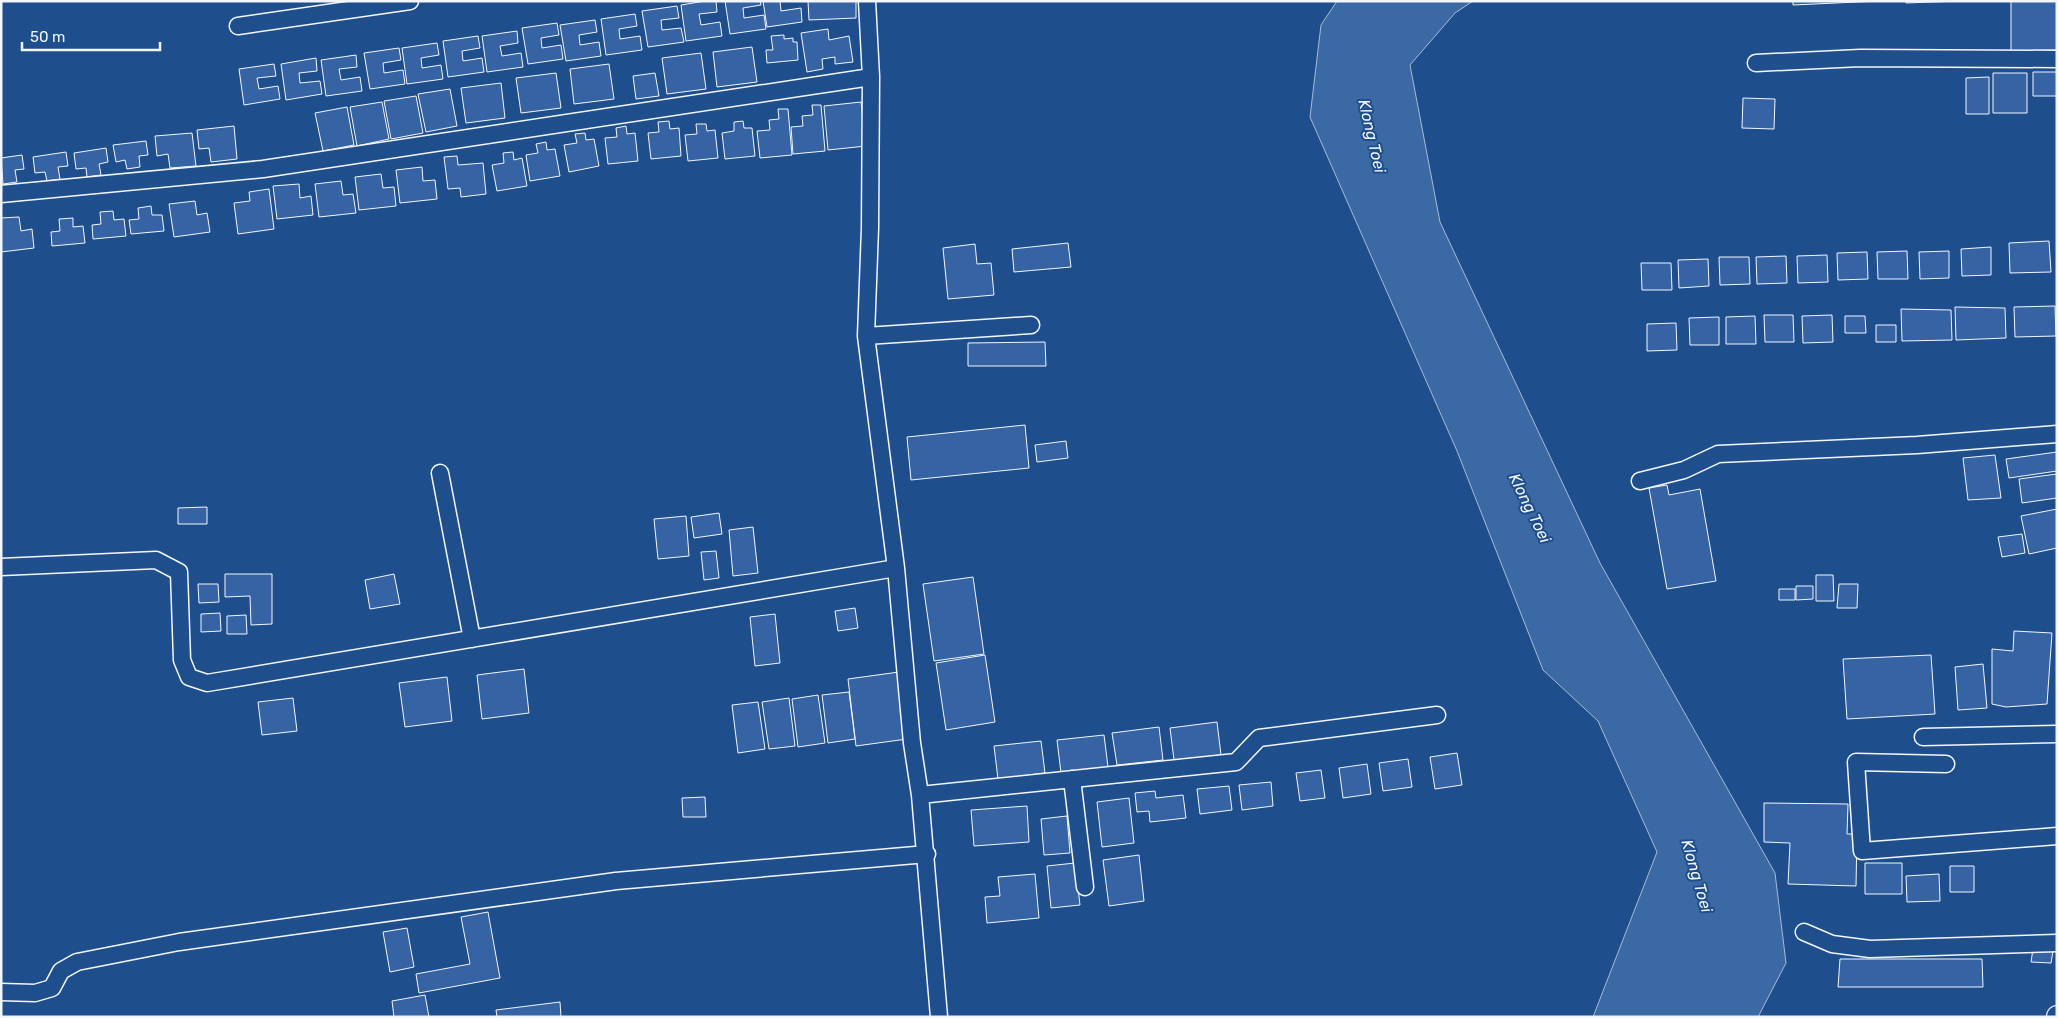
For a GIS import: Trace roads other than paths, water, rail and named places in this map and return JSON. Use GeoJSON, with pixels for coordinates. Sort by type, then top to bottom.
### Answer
{"type":"FeatureCollection","features":[{"type":"Feature","properties":{"kind":"street"},"geometry":{"type":"LineString","coordinates":[[238,26],[410,1]]}},
{"type":"Feature","properties":{"kind":"street"},"geometry":{"type":"LineString","coordinates":[[866,1],[871,77],[870,228],[866,336],[896,568],[912,743],[927,854],[939,1017]]}},
{"type":"Feature","properties":{"kind":"street"},"geometry":{"type":"LineString","coordinates":[[1756,63],[1860,58],[2057,59]]}},
{"type":"Feature","properties":{"kind":"street"},"geometry":{"type":"LineString","coordinates":[[1,194],[263,169],[871,77]]}},
{"type":"Feature","properties":{"kind":"street"},"geometry":{"type":"LineString","coordinates":[[866,336],[1031,325]]}},
{"type":"Feature","properties":{"kind":"street"},"geometry":{"type":"LineString","coordinates":[[1640,481],[1684,470],[1718,454],[1917,445],[2057,434]]}},
{"type":"Feature","properties":{"kind":"street"},"geometry":{"type":"LineString","coordinates":[[440,473],[472,639]]}},
{"type":"Feature","properties":{"kind":"street"},"geometry":{"type":"LineString","coordinates":[[1,567],[156,560],[179,572],[182,660],[190,677],[207,684],[896,568]]}},
{"type":"Feature","properties":{"kind":"street"},"geometry":{"type":"LineString","coordinates":[[920,795],[1236,762],[1258,738],[1437,715]]}},
{"type":"Feature","properties":{"kind":"street"},"geometry":{"type":"LineString","coordinates":[[1922,737],[2057,734]]}},
{"type":"Feature","properties":{"kind":"street"},"geometry":{"type":"LineString","coordinates":[[1946,764],[1856,762],[1862,851],[2057,836]]}},
{"type":"Feature","properties":{"kind":"street"},"geometry":{"type":"LineString","coordinates":[[1072,779],[1085,887]]}},
{"type":"Feature","properties":{"kind":"street"},"geometry":{"type":"LineString","coordinates":[[1,992],[35,993],[52,988],[60,971],[77,962],[179,942],[616,881],[927,854]]}},
{"type":"Feature","properties":{"kind":"street"},"geometry":{"type":"LineString","coordinates":[[1804,932],[1832,944],[1870,949],[2057,944]]}},
{"type":"Feature","properties":{"kind":"water","name":"Klong Toei"},"geometry":{"type":"Polygon","coordinates":[[[1337,1],[1473,1],[1455,13],[1410,65],[1440,222],[1600,563],[1775,873],[1786,963],[1758,1017],[1593,1017],[1657,852],[1598,721],[1543,670],[1457,451],[1310,117],[1321,25],[1337,1]]]}}]}
